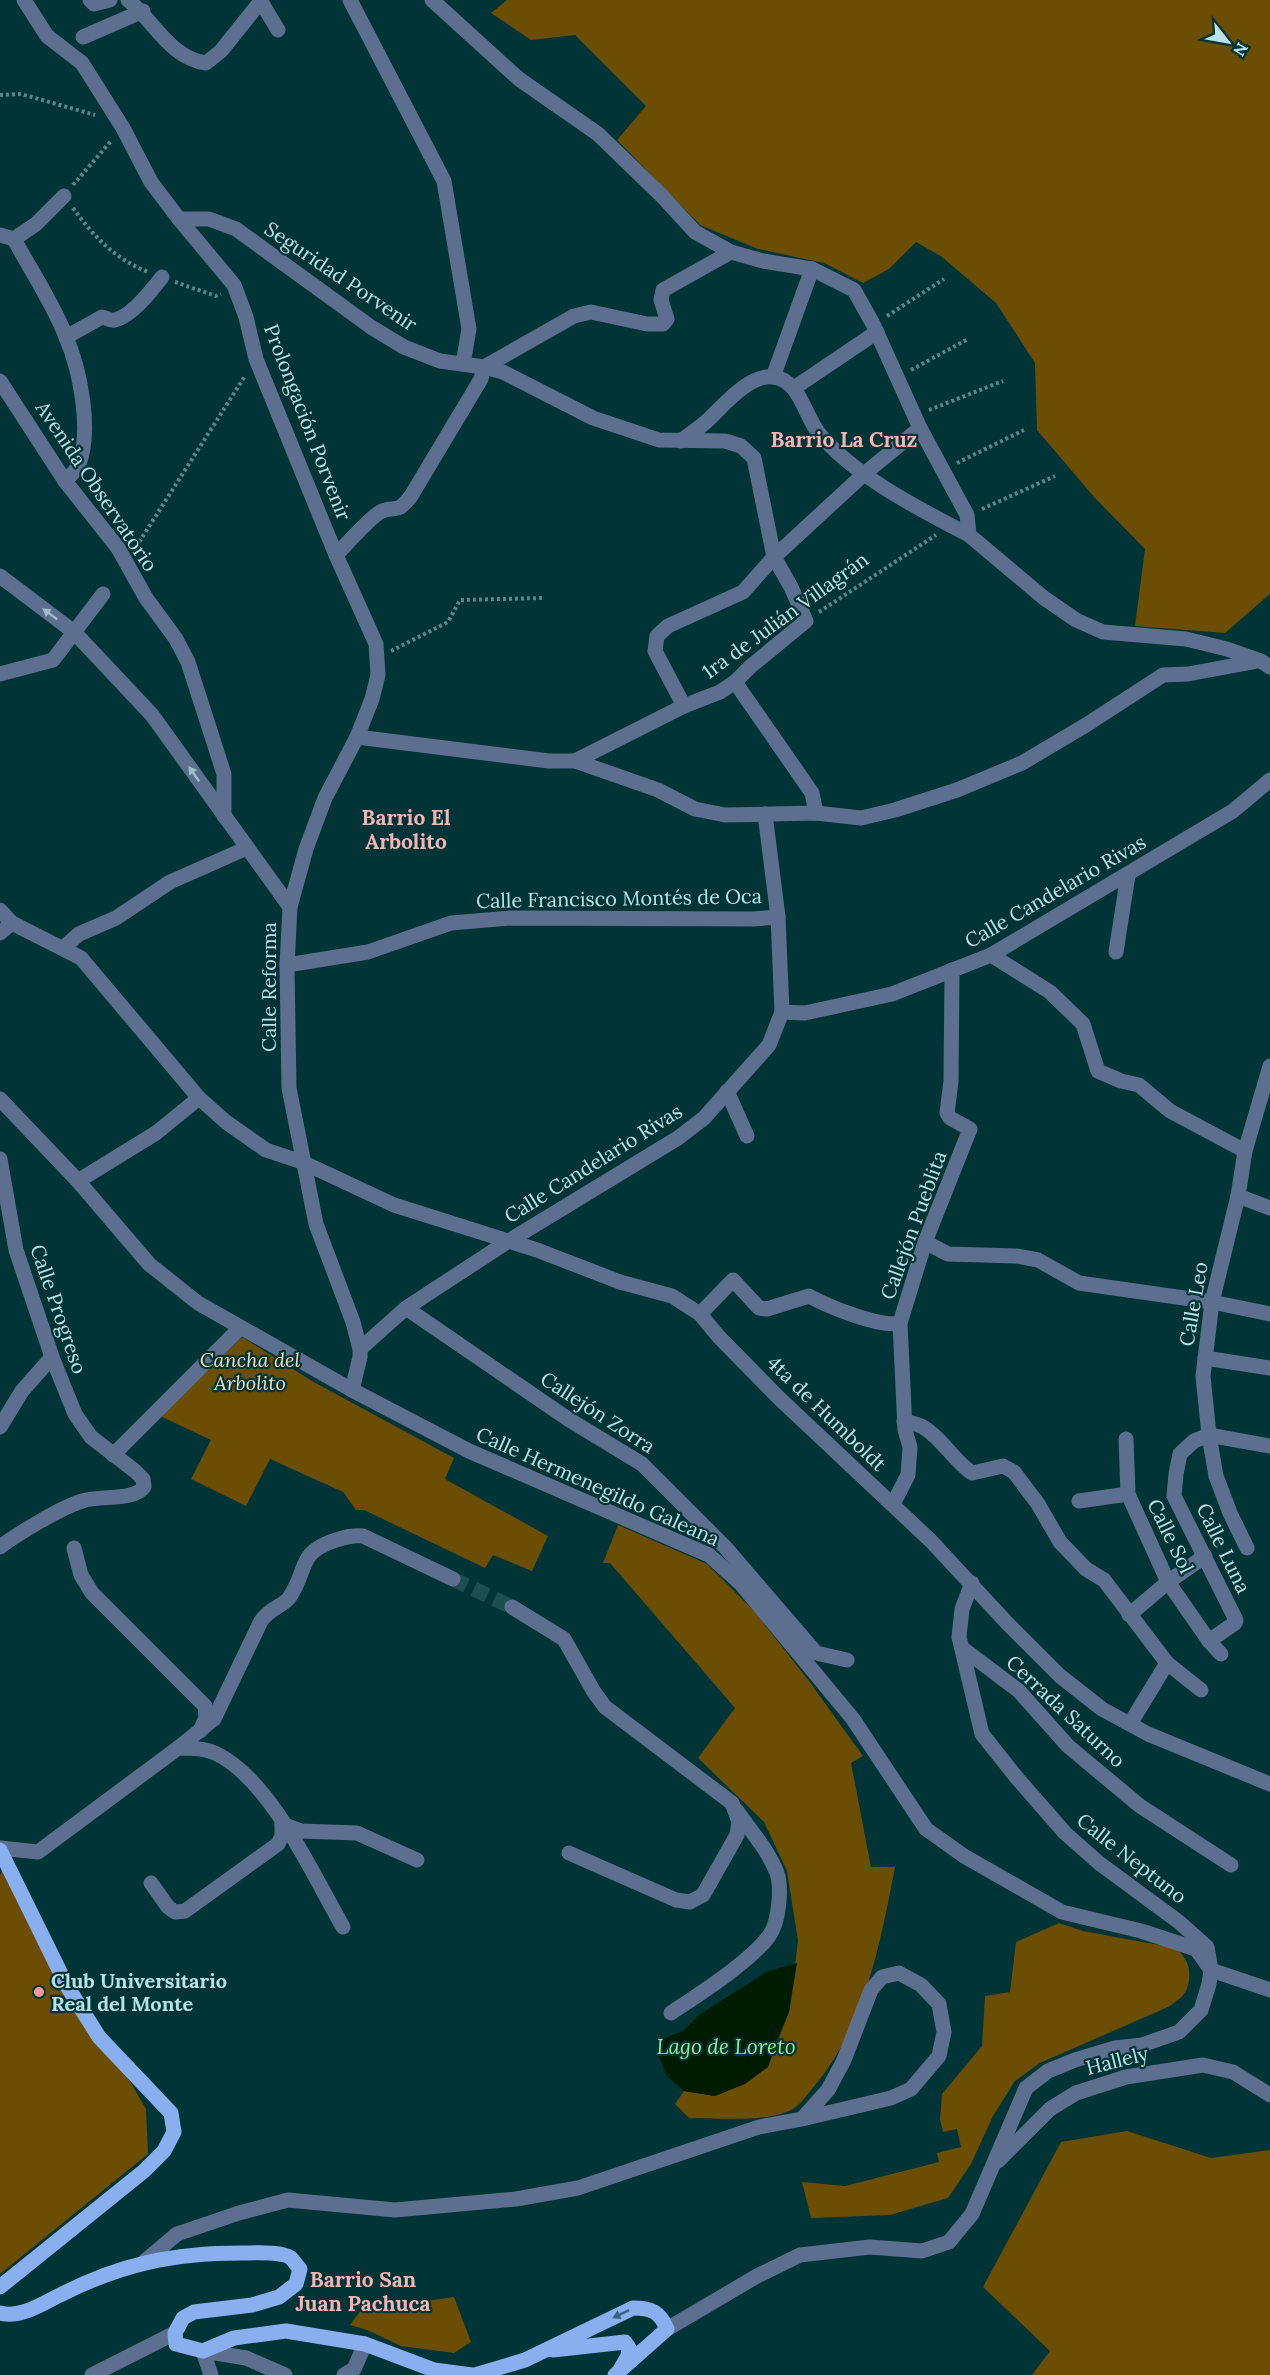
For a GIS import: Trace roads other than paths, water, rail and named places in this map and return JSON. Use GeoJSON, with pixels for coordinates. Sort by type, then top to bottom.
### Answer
{"type":"FeatureCollection","features":[{"type":"Feature","properties":{"kind":"main road"},"geometry":{"type":"LineString","coordinates":[[0,1849],[66,1986],[99,2037],[171,2113],[174,2132],[164,2151],[144,2171],[0,2287]]}},
{"type":"Feature","properties":{"kind":"main road"},"geometry":{"type":"LineString","coordinates":[[0,2313],[6,2315],[30,2310],[87,2282],[145,2261],[201,2253],[272,2254],[290,2257],[300,2269],[296,2284],[279,2297],[252,2306],[194,2312],[183,2318],[175,2333],[176,2344],[203,2351],[234,2338],[286,2331],[365,2344],[434,2370],[473,2375],[525,2360],[633,2308],[650,2308],[662,2316],[667,2329],[617,2374]]}},
{"type":"Feature","properties":{"kind":"main road"},"geometry":{"type":"LineString","coordinates":[[547,2350],[568,2350],[624,2342],[629,2348],[628,2356],[617,2374]]}},
{"type":"Feature","properties":{"kind":"street","name":"Prolongación Porvenir"},"geometry":{"type":"LineString","coordinates":[[24,0],[47,36],[82,63],[121,125],[151,182],[235,286],[246,317],[256,359],[336,555],[376,644],[378,675],[372,699],[357,737],[325,798],[306,849],[290,907]]}},
{"type":"Feature","properties":{"kind":"street"},"geometry":{"type":"LineString","coordinates":[[92,2],[110,0]]}},
{"type":"Feature","properties":{"kind":"street"},"geometry":{"type":"LineString","coordinates":[[128,0],[142,11],[157,32],[180,53],[196,62],[206,63],[221,51],[260,1],[278,30]]}},
{"type":"Feature","properties":{"kind":"street"},"geometry":{"type":"LineString","coordinates":[[350,0],[444,181],[469,329],[463,364]]}},
{"type":"Feature","properties":{"kind":"street"},"geometry":{"type":"LineString","coordinates":[[432,0],[519,79],[598,134],[662,196],[695,232],[731,252],[763,261],[812,269],[854,290],[875,328],[917,422],[967,515],[969,535]]}},
{"type":"Feature","properties":{"kind":"street"},"geometry":{"type":"LineString","coordinates":[[83,37],[142,11]]}},
{"type":"Feature","properties":{"kind":"street"},"geometry":{"type":"LineString","coordinates":[[64,195],[36,224],[7,237],[66,336],[85,411],[79,466],[65,481]]}},
{"type":"Feature","properties":{"kind":"street","name":"Seguridad Porvenir"},"geometry":{"type":"LineString","coordinates":[[179,219],[209,219],[236,229],[371,327],[405,347],[440,361],[503,372],[593,418],[659,440],[725,441],[741,446],[754,458],[774,557],[806,621]]}},
{"type":"Feature","properties":{"kind":"street"},"geometry":{"type":"LineString","coordinates":[[336,555],[373,518],[382,511],[397,510],[411,496],[481,379],[484,367],[574,316],[591,312],[646,324],[663,324],[667,319],[661,300],[663,290],[731,252]]}},
{"type":"Feature","properties":{"kind":"street"},"geometry":{"type":"LineString","coordinates":[[773,377],[812,269]]}},
{"type":"Feature","properties":{"kind":"street"},"geometry":{"type":"LineString","coordinates":[[66,336],[102,316],[110,320],[117,320],[147,297],[162,277]]}},
{"type":"Feature","properties":{"kind":"street"},"geometry":{"type":"LineString","coordinates":[[794,388],[875,328]]}},
{"type":"Feature","properties":{"kind":"street"},"geometry":{"type":"LineString","coordinates":[[681,441],[706,422],[738,392],[759,378],[773,377],[794,388],[818,432],[864,474],[969,535],[1044,598],[1076,620],[1102,632],[1186,639],[1227,649],[1266,664]]}},
{"type":"Feature","properties":{"kind":"street","name":"Avenida Observatorio"},"geometry":{"type":"LineString","coordinates":[[0,381],[7,403],[118,549],[146,598],[176,639],[188,662],[224,774],[224,816]]}},
{"type":"Feature","properties":{"kind":"street"},"geometry":{"type":"LineString","coordinates":[[684,706],[655,651],[657,636],[668,626],[743,592],[774,557],[917,422]]}},
{"type":"Feature","properties":{"kind":"street","name":"Calle Reforma"},"geometry":{"type":"LineString","coordinates":[[0,576],[74,632],[152,715],[290,907],[287,965],[289,1088],[316,1224],[353,1322],[360,1348],[352,1390]]}},
{"type":"Feature","properties":{"kind":"street"},"geometry":{"type":"LineString","coordinates":[[0,674],[54,660],[103,594]]}},
{"type":"Feature","properties":{"kind":"street","name":"1ra de Julián Villagrán"},"geometry":{"type":"LineString","coordinates":[[575,761],[684,706],[720,692],[735,682],[806,621]]}},
{"type":"Feature","properties":{"kind":"street"},"geometry":{"type":"LineString","coordinates":[[357,737],[549,761],[575,761],[658,790],[695,809],[725,815],[816,813],[861,818],[895,810],[976,782],[1022,763],[1163,675],[1266,664]]}},
{"type":"Feature","properties":{"kind":"street"},"geometry":{"type":"LineString","coordinates":[[735,682],[812,793],[816,813]]}},
{"type":"Feature","properties":{"kind":"street","name":"Calle Candelario Rivas"},"geometry":{"type":"LineString","coordinates":[[360,1348],[406,1308],[507,1242],[678,1138],[704,1118],[769,1045],[782,1012],[805,1012],[892,994],[991,955],[1014,939],[1128,875],[1233,811],[1270,780]]}},
{"type":"Feature","properties":{"kind":"street"},"geometry":{"type":"LineString","coordinates":[[765,814],[778,917],[782,1012]]}},
{"type":"Feature","properties":{"kind":"street"},"geometry":{"type":"LineString","coordinates":[[63,948],[79,934],[116,918],[170,882],[247,848]]}},
{"type":"Feature","properties":{"kind":"street"},"geometry":{"type":"LineString","coordinates":[[1116,952],[1128,875]]}},
{"type":"Feature","properties":{"kind":"street"},"geometry":{"type":"LineString","coordinates":[[0,910],[6,928]]}},
{"type":"Feature","properties":{"kind":"street","name":"Calle Francisco Montés de Oca"},"geometry":{"type":"LineString","coordinates":[[287,965],[368,952],[451,923],[511,918],[753,919],[778,917]]}},
{"type":"Feature","properties":{"kind":"street","name":"4ta de Humboldt"},"geometry":{"type":"LineString","coordinates":[[6,928],[63,948],[81,958],[199,1098],[226,1122],[266,1150],[302,1162],[394,1205],[537,1250],[620,1282],[672,1296],[700,1314],[719,1337],[780,1399],[972,1583],[1008,1624],[1060,1676],[1102,1709],[1148,1734],[1270,1784]]}},
{"type":"Feature","properties":{"kind":"street"},"geometry":{"type":"LineString","coordinates":[[991,955],[1050,992],[1083,1024],[1098,1071],[1121,1081],[1139,1085],[1170,1111],[1245,1150]]}},
{"type":"Feature","properties":{"kind":"street","name":"Callejón Pueblita"},"geometry":{"type":"LineString","coordinates":[[892,1504],[908,1475],[910,1447],[904,1421],[900,1323],[925,1242],[970,1129],[950,1118],[947,1113],[951,1081],[952,970]]}},
{"type":"Feature","properties":{"kind":"street","name":"Calle Leo"},"geometry":{"type":"LineString","coordinates":[[1247,1548],[1216,1476],[1203,1376],[1212,1302],[1238,1196],[1245,1150],[1266,1096],[1270,1066]]}},
{"type":"Feature","properties":{"kind":"street"},"geometry":{"type":"LineString","coordinates":[[727,1091],[747,1136]]}},
{"type":"Feature","properties":{"kind":"street"},"geometry":{"type":"LineString","coordinates":[[78,1181],[156,1133],[199,1098]]}},
{"type":"Feature","properties":{"kind":"street","name":"Calle Hermenegildo Galeana"},"geometry":{"type":"LineString","coordinates":[[0,1099],[78,1181],[149,1264],[198,1303],[352,1390],[469,1451],[709,1555],[745,1579],[853,1719],[926,1829],[964,1856],[1062,1912],[1141,1931],[1196,1949],[1211,1970]]}},
{"type":"Feature","properties":{"kind":"street","name":"Calle Progreso"},"geometry":{"type":"LineString","coordinates":[[0,1159],[16,1250],[52,1357],[75,1414],[92,1437],[143,1479],[144,1486],[141,1492],[129,1497],[112,1496],[82,1501],[20,1533],[0,1547]]}},
{"type":"Feature","properties":{"kind":"street"},"geometry":{"type":"LineString","coordinates":[[1238,1196],[1270,1208]]}},
{"type":"Feature","properties":{"kind":"street"},"geometry":{"type":"LineString","coordinates":[[925,1242],[948,1254],[1016,1256],[1038,1260],[1079,1283],[1212,1302],[1270,1314]]}},
{"type":"Feature","properties":{"kind":"street"},"geometry":{"type":"LineString","coordinates":[[700,1314],[733,1280],[759,1308],[767,1309],[808,1296],[868,1319],[900,1323]]}},
{"type":"Feature","properties":{"kind":"street","name":"Callejón Zorra"},"geometry":{"type":"LineString","coordinates":[[406,1308],[568,1419],[642,1464],[725,1547],[745,1579]]}},
{"type":"Feature","properties":{"kind":"street"},"geometry":{"type":"LineString","coordinates":[[113,1455],[240,1328]]}},
{"type":"Feature","properties":{"kind":"street"},"geometry":{"type":"LineString","coordinates":[[0,1427],[22,1391],[52,1357]]}},
{"type":"Feature","properties":{"kind":"street"},"geometry":{"type":"LineString","coordinates":[[1205,1358],[1270,1368]]}},
{"type":"Feature","properties":{"kind":"street"},"geometry":{"type":"LineString","coordinates":[[904,1421],[922,1426],[960,1465],[972,1473],[1003,1466],[1014,1472],[1038,1504],[1060,1542],[1086,1569],[1104,1580],[1167,1663],[1201,1690]]}},
{"type":"Feature","properties":{"kind":"street"},"geometry":{"type":"LineString","coordinates":[[1209,1435],[1270,1446]]}},
{"type":"Feature","properties":{"kind":"street","name":"Calle Luna"},"geometry":{"type":"LineString","coordinates":[[1209,1435],[1194,1441],[1180,1454],[1174,1496],[1236,1620],[1209,1641]]}},
{"type":"Feature","properties":{"kind":"street","name":"Calle Sol"},"geometry":{"type":"LineString","coordinates":[[1126,1439],[1128,1494],[1168,1582],[1209,1641],[1221,1654]]}},
{"type":"Feature","properties":{"kind":"street"},"geometry":{"type":"LineString","coordinates":[[1078,1501],[1128,1494]]}},
{"type":"Feature","properties":{"kind":"street"},"geometry":{"type":"LineString","coordinates":[[0,1849],[38,1852],[214,1719],[261,1621],[267,1613],[290,1597],[311,1552],[319,1546],[353,1535],[363,1536],[453,1579]]}},
{"type":"Feature","properties":{"kind":"street"},"geometry":{"type":"LineString","coordinates":[[74,1548],[81,1575],[92,1593],[205,1706],[206,1718],[200,1731]]}},
{"type":"Feature","properties":{"kind":"street"},"geometry":{"type":"LineString","coordinates":[[1129,1615],[1168,1582],[1205,1556]]}},
{"type":"Feature","properties":{"kind":"street"},"geometry":{"type":"LineString","coordinates":[[745,1579],[816,1653],[848,1660]]}},
{"type":"Feature","properties":{"kind":"street","name":"Calle Neptuno"},"geometry":{"type":"LineString","coordinates":[[972,1583],[962,1609],[959,1636],[982,1734],[1065,1833],[1099,1863],[1179,1922],[1207,1947],[1211,1970]]}},
{"type":"Feature","properties":{"kind":"street"},"geometry":{"type":"LineString","coordinates":[[512,1607],[564,1639],[605,1707],[732,1803],[767,1853],[778,1876],[779,1907],[771,1935],[747,1957],[671,2013]]}},
{"type":"Feature","properties":{"kind":"street","name":"Cerrada Saturno"},"geometry":{"type":"LineString","coordinates":[[962,1648],[1018,1691],[1068,1746],[1140,1806],[1231,1865]]}},
{"type":"Feature","properties":{"kind":"street"},"geometry":{"type":"LineString","coordinates":[[1130,1724],[1167,1663]]}},
{"type":"Feature","properties":{"kind":"street"},"geometry":{"type":"LineString","coordinates":[[178,1748],[199,1748],[218,1754],[242,1771],[262,1792],[343,1927]]}},
{"type":"Feature","properties":{"kind":"street"},"geometry":{"type":"LineString","coordinates":[[569,1853],[676,1900],[690,1902],[703,1895],[737,1835],[739,1822],[732,1803]]}},
{"type":"Feature","properties":{"kind":"street"},"geometry":{"type":"LineString","coordinates":[[282,1824],[301,1831],[357,1833],[417,1860]]}},
{"type":"Feature","properties":{"kind":"street"},"geometry":{"type":"LineString","coordinates":[[151,1883],[168,1907],[175,1912],[185,1911],[278,1844],[282,1836],[282,1824]]}},
{"type":"Feature","properties":{"kind":"street"},"geometry":{"type":"LineString","coordinates":[[667,2329],[757,2276],[800,2255],[870,2247],[922,2251],[949,2242],[972,2214],[1026,2088],[1048,2072],[1075,2060],[1115,2048],[1143,2045],[1179,2032],[1201,2010],[1211,1970],[1270,1990]]}},
{"type":"Feature","properties":{"kind":"street"},"geometry":{"type":"LineString","coordinates":[[145,2261],[177,2234],[239,2212],[288,2200],[395,2210],[516,2199],[578,2188],[759,2127],[802,2119],[891,2098],[911,2089],[939,2056],[944,2032],[939,2004],[921,1985],[899,1973],[882,1977],[871,1990],[828,2090],[802,2119]]}},
{"type":"Feature","properties":{"kind":"street","name":"Hallely"},"geometry":{"type":"LineString","coordinates":[[994,2164],[1050,2109],[1076,2092],[1126,2077],[1203,2065],[1233,2072],[1270,2096]]}},
{"type":"Feature","properties":{"kind":"street"},"geometry":{"type":"LineString","coordinates":[[92,2375],[175,2333]]}},
{"type":"Feature","properties":{"kind":"street"},"geometry":{"type":"LineString","coordinates":[[344,2375],[354,2369],[365,2344]]}},
{"type":"Feature","properties":{"kind":"street"},"geometry":{"type":"LineString","coordinates":[[211,2375],[203,2351],[246,2358],[285,2375]]}},
{"type":"Feature","properties":{"kind":"water","name":"Lago de Loreto"},"geometry":{"type":"Polygon","coordinates":[[[797,1963],[789,2012],[776,2041],[768,2067],[745,2084],[715,2096],[684,2091],[667,2076],[659,2057],[662,2039],[683,2031],[699,2015],[766,1972],[797,1963]]]}},
{"type":"Feature","properties":{"kind":"tunnel"},"geometry":{"type":"LineString","coordinates":[[453,1579],[512,1607]]}},
{"type":"Feature","properties":{"kind":"place","name":"Club Universitario Real del Monte"},"geometry":{"type":"Point","coordinates":[39,1992]}},
{"type":"Feature","properties":{"kind":"district","name":"Barrio La Cruz"},"geometry":{"type":"Point","coordinates":[844,439]}},
{"type":"Feature","properties":{"kind":"district","name":"Barrio El Arbolito"},"geometry":{"type":"Point","coordinates":[406,829]}},
{"type":"Feature","properties":{"kind":"district","name":"Barrio San Juan Pachuca"},"geometry":{"type":"Point","coordinates":[363,2291]}},
{"type":"Feature","properties":{"kind":"park label","name":"Cancha del Arbolito"},"geometry":{"type":"Point","coordinates":[250,1370]}}]}
